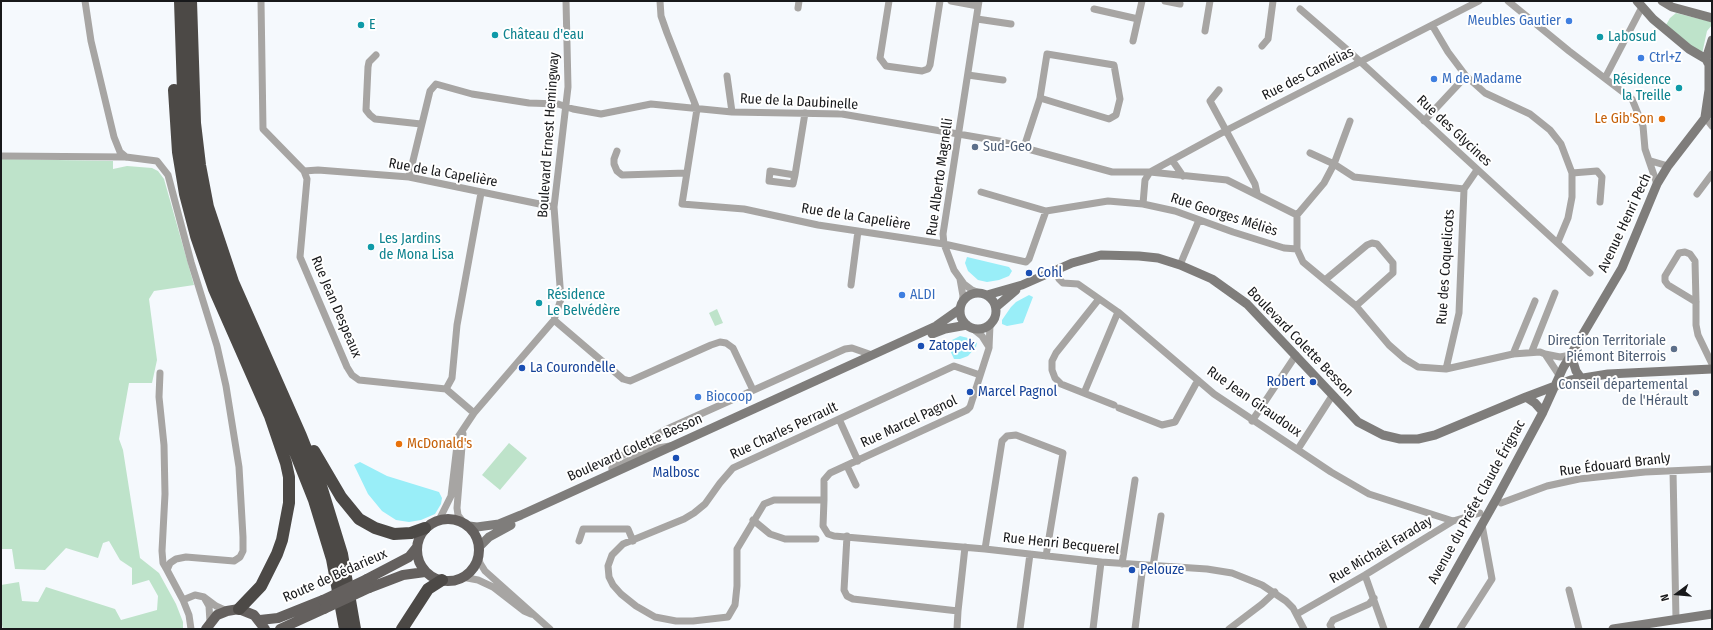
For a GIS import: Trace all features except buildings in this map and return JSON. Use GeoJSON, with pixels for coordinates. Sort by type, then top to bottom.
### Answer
{"type":"FeatureCollection","features":[{"type":"Feature","properties":{"kind":"highway"},"geometry":{"type":"LineString","coordinates":[[175,1],[175,115],[178,152],[185,194],[202,259],[232,332],[270,416],[286,463],[289,477],[289,503],[282,540],[277,554],[260,586],[233,610]]}},
{"type":"Feature","properties":{"kind":"highway"},"geometry":{"type":"LineString","coordinates":[[180,1],[184,122],[196,202],[222,283],[289,437],[314,500],[332,559],[345,629]]}},
{"type":"Feature","properties":{"kind":"highway"},"geometry":{"type":"LineString","coordinates":[[191,1],[193,96],[198,151],[208,208],[223,256],[322,489],[342,554],[355,629]]}},
{"type":"Feature","properties":{"kind":"highway"},"geometry":{"type":"LineString","coordinates":[[223,256],[262,335],[313,450],[349,509],[366,524],[394,534],[411,533],[425,528]]}},
{"type":"Feature","properties":{"kind":"highway"},"geometry":{"type":"LineString","coordinates":[[402,629],[428,589],[442,580]]}},
{"type":"Feature","properties":{"kind":"main road"},"geometry":{"type":"LineString","coordinates":[[1662,1],[1672,7],[1712,18]]}},
{"type":"Feature","properties":{"kind":"main road"},"geometry":{"type":"LineString","coordinates":[[1639,4],[1689,49],[1709,63]]}},
{"type":"Feature","properties":{"kind":"main road","name":"Avenue Henri Pech"},"geometry":{"type":"LineString","coordinates":[[1705,117],[1709,90],[1709,63],[1712,40]]}},
{"type":"Feature","properties":{"kind":"main road","name":"Avenue Henri Pech"},"geometry":{"type":"LineString","coordinates":[[1553,387],[1592,316],[1622,268],[1657,184],[1668,166],[1712,109]]}},
{"type":"Feature","properties":{"kind":"main road","name":"Boulevard Colette Besson"},"geometry":{"type":"LineString","coordinates":[[983,294],[1022,285],[1055,270],[1084,259],[1101,255],[1158,258],[1180,265],[1212,279],[1247,304],[1358,422],[1383,435],[1406,439],[1418,439],[1435,435],[1570,380],[1608,374],[1712,369]]}},
{"type":"Feature","properties":{"kind":"main road","name":"Boulevard Colette Besson"},"geometry":{"type":"LineString","coordinates":[[996,307],[1022,285]]}},
{"type":"Feature","properties":{"kind":"main road"},"geometry":{"type":"LineString","coordinates":[[983,294],[996,307],[995,317],[990,325],[981,329],[969,327],[963,321],[961,306],[969,295],[983,294]]}},
{"type":"Feature","properties":{"kind":"main road","name":"Boulevard Colette Besson"},"geometry":{"type":"LineString","coordinates":[[466,524],[477,527],[499,524],[610,472],[672,446],[936,326],[961,306]]}},
{"type":"Feature","properties":{"kind":"main road","name":"Boulevard Colette Besson"},"geometry":{"type":"LineString","coordinates":[[479,550],[501,530],[676,450],[939,331],[969,327]]}},
{"type":"Feature","properties":{"kind":"main road"},"geometry":{"type":"LineString","coordinates":[[1571,354],[1576,371],[1581,378]]}},
{"type":"Feature","properties":{"kind":"main road"},"geometry":{"type":"LineString","coordinates":[[1559,374],[1565,380],[1570,380]]}},
{"type":"Feature","properties":{"kind":"main road","name":"Avenue du Préfet Claude Érignac"},"geometry":{"type":"LineString","coordinates":[[1423,629],[1482,525],[1542,412],[1553,387]]}},
{"type":"Feature","properties":{"kind":"main road"},"geometry":{"type":"LineString","coordinates":[[1526,397],[1535,402],[1542,412]]}},
{"type":"Feature","properties":{"kind":"main road"},"geometry":{"type":"LineString","coordinates":[[448,518],[466,524],[474,532],[479,550],[476,563],[470,572],[462,578],[442,580],[424,572],[419,562],[417,547],[425,528],[439,520],[448,518]]}},
{"type":"Feature","properties":{"kind":"main road","name":"Route de Bédarieux"},"geometry":{"type":"LineString","coordinates":[[280,629],[323,604],[368,584],[409,557],[417,547]]}},
{"type":"Feature","properties":{"kind":"main road","name":"Route de Bédarieux"},"geometry":{"type":"LineString","coordinates":[[368,584],[403,575],[424,572]]}},
{"type":"Feature","properties":{"kind":"main road","name":"Route de Bédarieux"},"geometry":{"type":"LineString","coordinates":[[262,625],[278,618],[323,604]]}},
{"type":"Feature","properties":{"kind":"main road"},"geometry":{"type":"LineString","coordinates":[[208,626],[217,615],[233,610],[250,613],[262,625]]}},
{"type":"Feature","properties":{"kind":"main road"},"geometry":{"type":"LineString","coordinates":[[1613,629],[1650,626],[1676,619],[1712,614]]}},
{"type":"Feature","properties":{"kind":"street"},"geometry":{"type":"LineString","coordinates":[[85,1],[91,41],[114,137],[120,152],[126,157]]}},
{"type":"Feature","properties":{"kind":"street"},"geometry":{"type":"LineString","coordinates":[[261,1],[263,129],[304,171]]}},
{"type":"Feature","properties":{"kind":"street","name":"Boulevard Ernest Hemingway"},"geometry":{"type":"LineString","coordinates":[[439,520],[451,496],[458,437],[474,413],[554,320],[561,299],[554,207],[566,106],[568,47],[566,1]]}},
{"type":"Feature","properties":{"kind":"street"},"geometry":{"type":"LineString","coordinates":[[617,151],[614,164],[617,171],[622,175],[686,173],[697,109],[661,16],[660,1]]}},
{"type":"Feature","properties":{"kind":"street"},"geometry":{"type":"LineString","coordinates":[[889,1],[880,58],[886,66],[922,71],[928,69],[930,65],[940,1]]}},
{"type":"Feature","properties":{"kind":"street"},"geometry":{"type":"LineString","coordinates":[[951,1],[979,4]]}},
{"type":"Feature","properties":{"kind":"street"},"geometry":{"type":"LineString","coordinates":[[1133,41],[1142,1]]}},
{"type":"Feature","properties":{"kind":"street"},"geometry":{"type":"LineString","coordinates":[[1165,1],[1180,4]]}},
{"type":"Feature","properties":{"kind":"street"},"geometry":{"type":"LineString","coordinates":[[1205,31],[1210,1]]}},
{"type":"Feature","properties":{"kind":"street"},"geometry":{"type":"LineString","coordinates":[[1262,46],[1268,39],[1273,1]]}},
{"type":"Feature","properties":{"kind":"street","name":"Rue des Camélias"},"geometry":{"type":"LineString","coordinates":[[1150,172],[1227,130],[1478,1]]}},
{"type":"Feature","properties":{"kind":"street"},"geometry":{"type":"LineString","coordinates":[[1508,1],[1632,99],[1643,126],[1645,149],[1651,161],[1657,184]]}},
{"type":"Feature","properties":{"kind":"street","name":"Rue Alberto Magnelli"},"geometry":{"type":"LineString","coordinates":[[960,279],[950,263],[944,244],[943,234],[979,4]]}},
{"type":"Feature","properties":{"kind":"street"},"geometry":{"type":"LineString","coordinates":[[1605,78],[1628,32],[1639,4]]}},
{"type":"Feature","properties":{"kind":"street"},"geometry":{"type":"LineString","coordinates":[[1094,9],[1138,19]]}},
{"type":"Feature","properties":{"kind":"street","name":"Rue des Glycines"},"geometry":{"type":"LineString","coordinates":[[1300,9],[1558,242],[1590,273]]}},
{"type":"Feature","properties":{"kind":"street"},"geometry":{"type":"LineString","coordinates":[[976,19],[1011,24]]}},
{"type":"Feature","properties":{"kind":"street"},"geometry":{"type":"LineString","coordinates":[[1432,25],[1448,52],[1466,76],[1485,93],[1530,114],[1550,130],[1561,144],[1572,173],[1572,197],[1568,218],[1558,242]]}},
{"type":"Feature","properties":{"kind":"street"},"geometry":{"type":"LineString","coordinates":[[1024,147],[1040,98],[1047,54],[1114,64],[1120,99],[1116,115],[1109,119],[1040,98]]}},
{"type":"Feature","properties":{"kind":"street"},"geometry":{"type":"LineString","coordinates":[[376,55],[369,62],[368,67],[366,110],[375,119],[421,124],[409,177]]}},
{"type":"Feature","properties":{"kind":"street"},"geometry":{"type":"LineString","coordinates":[[968,75],[1003,80]]}},
{"type":"Feature","properties":{"kind":"street"},"geometry":{"type":"LineString","coordinates":[[727,76],[732,112]]}},
{"type":"Feature","properties":{"kind":"street"},"geometry":{"type":"LineString","coordinates":[[1424,121],[1466,76]]}},
{"type":"Feature","properties":{"kind":"street","name":"Rue de la Daubinelle"},"geometry":{"type":"LineString","coordinates":[[421,124],[430,91],[436,84],[472,94],[529,103],[558,104],[601,114],[651,104],[732,112],[842,114],[1024,147],[1112,172],[1150,172],[1227,180],[1257,193],[1297,215]]}},
{"type":"Feature","properties":{"kind":"street"},"geometry":{"type":"LineString","coordinates":[[1219,90],[1210,102],[1227,130],[1255,184],[1257,193]]}},
{"type":"Feature","properties":{"kind":"street"},"geometry":{"type":"LineString","coordinates":[[795,175],[804,113]]}},
{"type":"Feature","properties":{"kind":"street"},"geometry":{"type":"LineString","coordinates":[[1705,117],[1712,126]]}},
{"type":"Feature","properties":{"kind":"street"},"geometry":{"type":"LineString","coordinates":[[1350,121],[1334,164],[1324,183],[1297,215],[1297,249],[1304,262],[1356,306],[1389,345],[1404,359],[1418,367],[1446,369],[1532,351],[1560,357],[1571,354]]}},
{"type":"Feature","properties":{"kind":"street"},"geometry":{"type":"LineString","coordinates":[[1310,153],[1334,164],[1354,177],[1464,189],[1477,170]]}},
{"type":"Feature","properties":{"kind":"street"},"geometry":{"type":"LineString","coordinates":[[1,156],[126,157],[157,162],[168,175],[191,262],[217,346],[239,467],[243,551],[240,557],[234,562],[186,557],[176,559],[170,563],[167,570]]}},
{"type":"Feature","properties":{"kind":"street"},"geometry":{"type":"LineString","coordinates":[[1172,160],[1183,176]]}},
{"type":"Feature","properties":{"kind":"street"},"geometry":{"type":"LineString","coordinates":[[1651,161],[1668,166]]}},
{"type":"Feature","properties":{"kind":"street","name":"Rue de la Capelière"},"geometry":{"type":"LineString","coordinates":[[304,171],[318,170],[409,177],[554,207]]}},
{"type":"Feature","properties":{"kind":"street","name":"Rue Jean Despeaux"},"geometry":{"type":"LineString","coordinates":[[304,171],[307,179],[300,257],[352,375],[359,380],[446,390]]}},
{"type":"Feature","properties":{"kind":"street"},"geometry":{"type":"LineString","coordinates":[[1572,173],[1597,171],[1602,177],[1600,202]]}},
{"type":"Feature","properties":{"kind":"street"},"geometry":{"type":"LineString","coordinates":[[1143,204],[1145,180],[1150,172]]}},
{"type":"Feature","properties":{"kind":"street","name":"Rue de la Capelière"},"geometry":{"type":"LineString","coordinates":[[686,173],[682,204],[713,205],[744,209],[858,231],[944,244],[1026,262],[1029,259],[1046,211]]}},
{"type":"Feature","properties":{"kind":"street"},"geometry":{"type":"LineString","coordinates":[[1697,194],[1712,174]]}},
{"type":"Feature","properties":{"kind":"street","name":"Rue des Coquelicots"},"geometry":{"type":"LineString","coordinates":[[1446,369],[1459,313],[1464,189]]}},
{"type":"Feature","properties":{"kind":"street","name":"Rue Georges Méliès"},"geometry":{"type":"LineString","coordinates":[[981,192],[1046,211],[1108,201],[1143,204],[1175,211],[1284,248],[1297,249]]}},
{"type":"Feature","properties":{"kind":"street"},"geometry":{"type":"LineString","coordinates":[[474,413],[446,390],[452,378],[457,325],[481,193]]}},
{"type":"Feature","properties":{"kind":"street"},"geometry":{"type":"LineString","coordinates":[[1180,265],[1199,220]]}},
{"type":"Feature","properties":{"kind":"street"},"geometry":{"type":"LineString","coordinates":[[851,285],[858,231]]}},
{"type":"Feature","properties":{"kind":"street"},"geometry":{"type":"LineString","coordinates":[[1325,280],[1366,245],[1372,243],[1377,244],[1393,263],[1393,273],[1356,306]]}},
{"type":"Feature","properties":{"kind":"street"},"geometry":{"type":"LineString","coordinates":[[1696,302],[1668,285],[1665,281],[1665,276],[1679,253],[1685,252],[1690,254],[1695,261],[1698,334],[1712,364]]}},
{"type":"Feature","properties":{"kind":"street","name":"Rue Jean Giraudoux"},"geometry":{"type":"LineString","coordinates":[[1055,270],[1059,279],[1063,283],[1078,284],[1118,312],[1214,394],[1252,421],[1298,449],[1331,472],[1369,494],[1453,521]]}},
{"type":"Feature","properties":{"kind":"street"},"geometry":{"type":"LineString","coordinates":[[960,279],[972,290],[983,294]]}},
{"type":"Feature","properties":{"kind":"street"},"geometry":{"type":"LineString","coordinates":[[960,279],[963,296],[961,306]]}},
{"type":"Feature","properties":{"kind":"street"},"geometry":{"type":"LineString","coordinates":[[1532,351],[1555,292]]}},
{"type":"Feature","properties":{"kind":"street"},"geometry":{"type":"LineString","coordinates":[[1099,299],[1056,353],[1052,361],[1052,370],[1055,378],[1061,384],[1162,425],[1175,422],[1198,380]]}},
{"type":"Feature","properties":{"kind":"street"},"geometry":{"type":"LineString","coordinates":[[1513,354],[1535,301]]}},
{"type":"Feature","properties":{"kind":"street"},"geometry":{"type":"LineString","coordinates":[[1084,393],[1118,312]]}},
{"type":"Feature","properties":{"kind":"street"},"geometry":{"type":"LineString","coordinates":[[554,320],[623,379],[630,381],[711,345],[720,342],[726,343],[733,348],[753,390]]}},
{"type":"Feature","properties":{"kind":"street","name":"Rue Marcel Pagnol"},"geometry":{"type":"LineString","coordinates":[[824,500],[824,480],[830,473],[967,410],[970,407],[989,348],[990,325]]}},
{"type":"Feature","properties":{"kind":"street"},"geometry":{"type":"LineString","coordinates":[[969,327],[982,336],[989,348]]}},
{"type":"Feature","properties":{"kind":"street"},"geometry":{"type":"LineString","coordinates":[[610,472],[618,458],[665,430],[753,390],[845,349],[852,348],[872,354]]}},
{"type":"Feature","properties":{"kind":"street"},"geometry":{"type":"LineString","coordinates":[[1545,354],[1559,374]]}},
{"type":"Feature","properties":{"kind":"street"},"geometry":{"type":"LineString","coordinates":[[1252,421],[1296,355]]}},
{"type":"Feature","properties":{"kind":"street","name":"Rue Charles Perrault"},"geometry":{"type":"LineString","coordinates":[[753,520],[737,548],[737,586],[735,605],[728,617],[676,621],[655,617],[636,606],[621,594],[613,585],[609,577],[608,566],[612,555],[624,544],[684,520],[705,504],[733,468],[954,366],[980,375]]}},
{"type":"Feature","properties":{"kind":"street"},"geometry":{"type":"LineString","coordinates":[[160,373],[159,397],[165,479],[162,551],[163,563],[183,600],[189,615],[191,629]]}},
{"type":"Feature","properties":{"kind":"street"},"geometry":{"type":"LineString","coordinates":[[1298,449],[1332,396]]}},
{"type":"Feature","properties":{"kind":"street"},"geometry":{"type":"LineString","coordinates":[[839,419],[858,460]]}},
{"type":"Feature","properties":{"kind":"street","name":"Boulevard Ernest Hemingway"},"geometry":{"type":"LineString","coordinates":[[464,430],[457,508],[466,524]]}},
{"type":"Feature","properties":{"kind":"street"},"geometry":{"type":"LineString","coordinates":[[985,549],[1002,441],[1007,436],[1016,435],[1063,453],[1046,556]]}},
{"type":"Feature","properties":{"kind":"street"},"geometry":{"type":"LineString","coordinates":[[652,449],[655,437]]}},
{"type":"Feature","properties":{"kind":"street"},"geometry":{"type":"LineString","coordinates":[[610,472],[652,449],[663,446],[672,446]]}},
{"type":"Feature","properties":{"kind":"street"},"geometry":{"type":"LineString","coordinates":[[847,466],[856,485]]}},
{"type":"Feature","properties":{"kind":"street","name":"Rue Édouard Branly"},"geometry":{"type":"LineString","coordinates":[[1501,503],[1547,486],[1579,479],[1712,469]]}},
{"type":"Feature","properties":{"kind":"street"},"geometry":{"type":"LineString","coordinates":[[1672,471],[1676,619]]}},
{"type":"Feature","properties":{"kind":"street"},"geometry":{"type":"LineString","coordinates":[[1122,564],[1135,480]]}},
{"type":"Feature","properties":{"kind":"street"},"geometry":{"type":"LineString","coordinates":[[816,539],[785,538],[770,534],[753,520],[764,504],[774,500],[824,500]]}},
{"type":"Feature","properties":{"kind":"street","name":"Rue Henri Becquerel"},"geometry":{"type":"LineString","coordinates":[[824,500],[823,526],[828,534],[834,536],[965,547],[1122,564],[1207,569],[1232,573],[1275,592],[1286,601],[1297,614],[1304,629]]}},
{"type":"Feature","properties":{"kind":"street","name":"Rue Michaël Faraday"},"geometry":{"type":"LineString","coordinates":[[1297,614],[1365,575],[1453,521],[1480,513]]}},
{"type":"Feature","properties":{"kind":"street"},"geometry":{"type":"LineString","coordinates":[[1438,515],[1443,528]]}},
{"type":"Feature","properties":{"kind":"street"},"geometry":{"type":"LineString","coordinates":[[1153,566],[1161,516]]}},
{"type":"Feature","properties":{"kind":"street"},"geometry":{"type":"LineString","coordinates":[[1460,629],[1492,579],[1482,525]]}},
{"type":"Feature","properties":{"kind":"street"},"geometry":{"type":"LineString","coordinates":[[579,541],[583,529],[628,529],[633,540]]}},
{"type":"Feature","properties":{"kind":"street"},"geometry":{"type":"LineString","coordinates":[[847,536],[844,590],[846,596],[853,599],[958,611]]}},
{"type":"Feature","properties":{"kind":"street"},"geometry":{"type":"LineString","coordinates":[[957,629],[965,547]]}},
{"type":"Feature","properties":{"kind":"street"},"geometry":{"type":"LineString","coordinates":[[479,550],[480,563],[485,571],[526,607],[531,614]]}},
{"type":"Feature","properties":{"kind":"street"},"geometry":{"type":"LineString","coordinates":[[1020,629],[1030,554]]}},
{"type":"Feature","properties":{"kind":"street"},"geometry":{"type":"LineString","coordinates":[[1093,629],[1101,562]]}},
{"type":"Feature","properties":{"kind":"street"},"geometry":{"type":"LineString","coordinates":[[1135,629],[1143,565]]}},
{"type":"Feature","properties":{"kind":"street"},"geometry":{"type":"LineString","coordinates":[[1365,575],[1384,629]]}},
{"type":"Feature","properties":{"kind":"street"},"geometry":{"type":"LineString","coordinates":[[462,578],[478,580],[493,587],[550,629]]}},
{"type":"Feature","properties":{"kind":"street"},"geometry":{"type":"LineString","coordinates":[[1570,590],[1579,629]]}},
{"type":"Feature","properties":{"kind":"street"},"geometry":{"type":"LineString","coordinates":[[1229,629],[1262,604],[1275,592]]}},
{"type":"Feature","properties":{"kind":"street"},"geometry":{"type":"LineString","coordinates":[[183,600],[195,595],[204,597],[216,606],[233,610]]}},
{"type":"Feature","properties":{"kind":"street"},"geometry":{"type":"LineString","coordinates":[[204,597],[209,606],[208,626]]}},
{"type":"Feature","properties":{"kind":"street"},"geometry":{"type":"LineString","coordinates":[[1332,629],[1330,625],[1333,620],[1369,604],[1374,598]]}},
{"type":"Feature","properties":{"kind":"green space"},"geometry":{"type":"Polygon","coordinates":[[[1676,13],[1712,22],[1712,25],[1707,31],[1702,54],[1666,25],[1670,18],[1676,13]]]}},
{"type":"Feature","properties":{"kind":"green space"},"geometry":{"type":"Polygon","coordinates":[[[1,159],[113,161],[113,169],[127,166],[152,168],[158,171],[164,179],[194,285],[154,291],[149,299],[157,360],[152,383],[129,383],[119,439],[123,450],[140,558],[159,573],[176,604],[183,622],[183,629],[3,629],[1,620],[1,585],[19,582],[22,601],[38,602],[46,587],[115,609],[121,620],[157,610],[158,596],[149,580],[132,585],[132,568],[120,560],[109,541],[103,543],[98,558],[66,548],[45,570],[15,569],[12,549],[1,549],[1,159]]]}},
{"type":"Feature","properties":{"kind":"green space"},"geometry":{"type":"Polygon","coordinates":[[[717,309],[723,323],[715,326],[709,313],[717,309]]]}},
{"type":"Feature","properties":{"kind":"green space"},"geometry":{"type":"Polygon","coordinates":[[[509,443],[527,458],[500,490],[482,475],[509,443]]]}},
{"type":"Feature","properties":{"kind":"water"},"geometry":{"type":"Polygon","coordinates":[[[967,257],[1009,267],[1012,271],[1009,276],[999,280],[987,282],[978,280],[968,271],[965,263],[967,257]]]}},
{"type":"Feature","properties":{"kind":"water"},"geometry":{"type":"Polygon","coordinates":[[[1029,295],[1033,297],[1023,323],[1007,326],[1002,324],[1002,320],[1011,307],[1016,302],[1029,295]]]}},
{"type":"Feature","properties":{"kind":"water"},"geometry":{"type":"Polygon","coordinates":[[[960,336],[972,339],[977,343],[976,347],[968,356],[960,359],[954,359],[949,348],[950,341],[960,336]]]}},
{"type":"Feature","properties":{"kind":"water"},"geometry":{"type":"Polygon","coordinates":[[[360,462],[387,476],[439,492],[442,498],[441,504],[435,514],[421,520],[409,522],[396,520],[382,511],[368,494],[354,465],[360,462]]]}},
{"type":"Feature","properties":{"kind":"place","name":"Meubles Gautier"},"geometry":{"type":"Point","coordinates":[1569,21]}},
{"type":"Feature","properties":{"kind":"place","name":"E"},"geometry":{"type":"Point","coordinates":[361,25]}},
{"type":"Feature","properties":{"kind":"place","name":"Château d'eau"},"geometry":{"type":"Point","coordinates":[495,35]}},
{"type":"Feature","properties":{"kind":"place","name":"Labosud"},"geometry":{"type":"Point","coordinates":[1600,37]}},
{"type":"Feature","properties":{"kind":"place","name":"Ctrl+Z"},"geometry":{"type":"Point","coordinates":[1641,58]}},
{"type":"Feature","properties":{"kind":"place","name":"M de Madame"},"geometry":{"type":"Point","coordinates":[1434,79]}},
{"type":"Feature","properties":{"kind":"place","name":"Résidence la Treille"},"geometry":{"type":"Point","coordinates":[1679,88]}},
{"type":"Feature","properties":{"kind":"place","name":"Le Gib'Son"},"geometry":{"type":"Point","coordinates":[1662,119]}},
{"type":"Feature","properties":{"kind":"place","name":"Sud-Geo"},"geometry":{"type":"Point","coordinates":[975,147]}},
{"type":"Feature","properties":{"kind":"place","name":"Les Jardins de Mona Lisa"},"geometry":{"type":"Point","coordinates":[371,247]}},
{"type":"Feature","properties":{"kind":"place","name":"Cohl"},"geometry":{"type":"Point","coordinates":[1029,273]}},
{"type":"Feature","properties":{"kind":"place","name":"ALDI"},"geometry":{"type":"Point","coordinates":[902,295]}},
{"type":"Feature","properties":{"kind":"place","name":"Résidence Le Belvédère"},"geometry":{"type":"Point","coordinates":[539,303]}},
{"type":"Feature","properties":{"kind":"place","name":"Zatopek"},"geometry":{"type":"Point","coordinates":[921,346]}},
{"type":"Feature","properties":{"kind":"place","name":"Direction Territoriale Piémont Biterrois"},"geometry":{"type":"Point","coordinates":[1674,349]}},
{"type":"Feature","properties":{"kind":"place","name":"La Courondelle"},"geometry":{"type":"Point","coordinates":[522,368]}},
{"type":"Feature","properties":{"kind":"place","name":"Robert"},"geometry":{"type":"Point","coordinates":[1313,382]}},
{"type":"Feature","properties":{"kind":"place","name":"Marcel Pagnol"},"geometry":{"type":"Point","coordinates":[970,392]}},
{"type":"Feature","properties":{"kind":"place","name":"Conseil départemental de l'Hérault"},"geometry":{"type":"Point","coordinates":[1696,393]}},
{"type":"Feature","properties":{"kind":"place","name":"Biocoop"},"geometry":{"type":"Point","coordinates":[698,397]}},
{"type":"Feature","properties":{"kind":"place","name":"McDonald's"},"geometry":{"type":"Point","coordinates":[399,444]}},
{"type":"Feature","properties":{"kind":"place","name":"Malbosc"},"geometry":{"type":"Point","coordinates":[676,458]}},
{"type":"Feature","properties":{"kind":"place","name":"Pelouze"},"geometry":{"type":"Point","coordinates":[1132,570]}}]}
